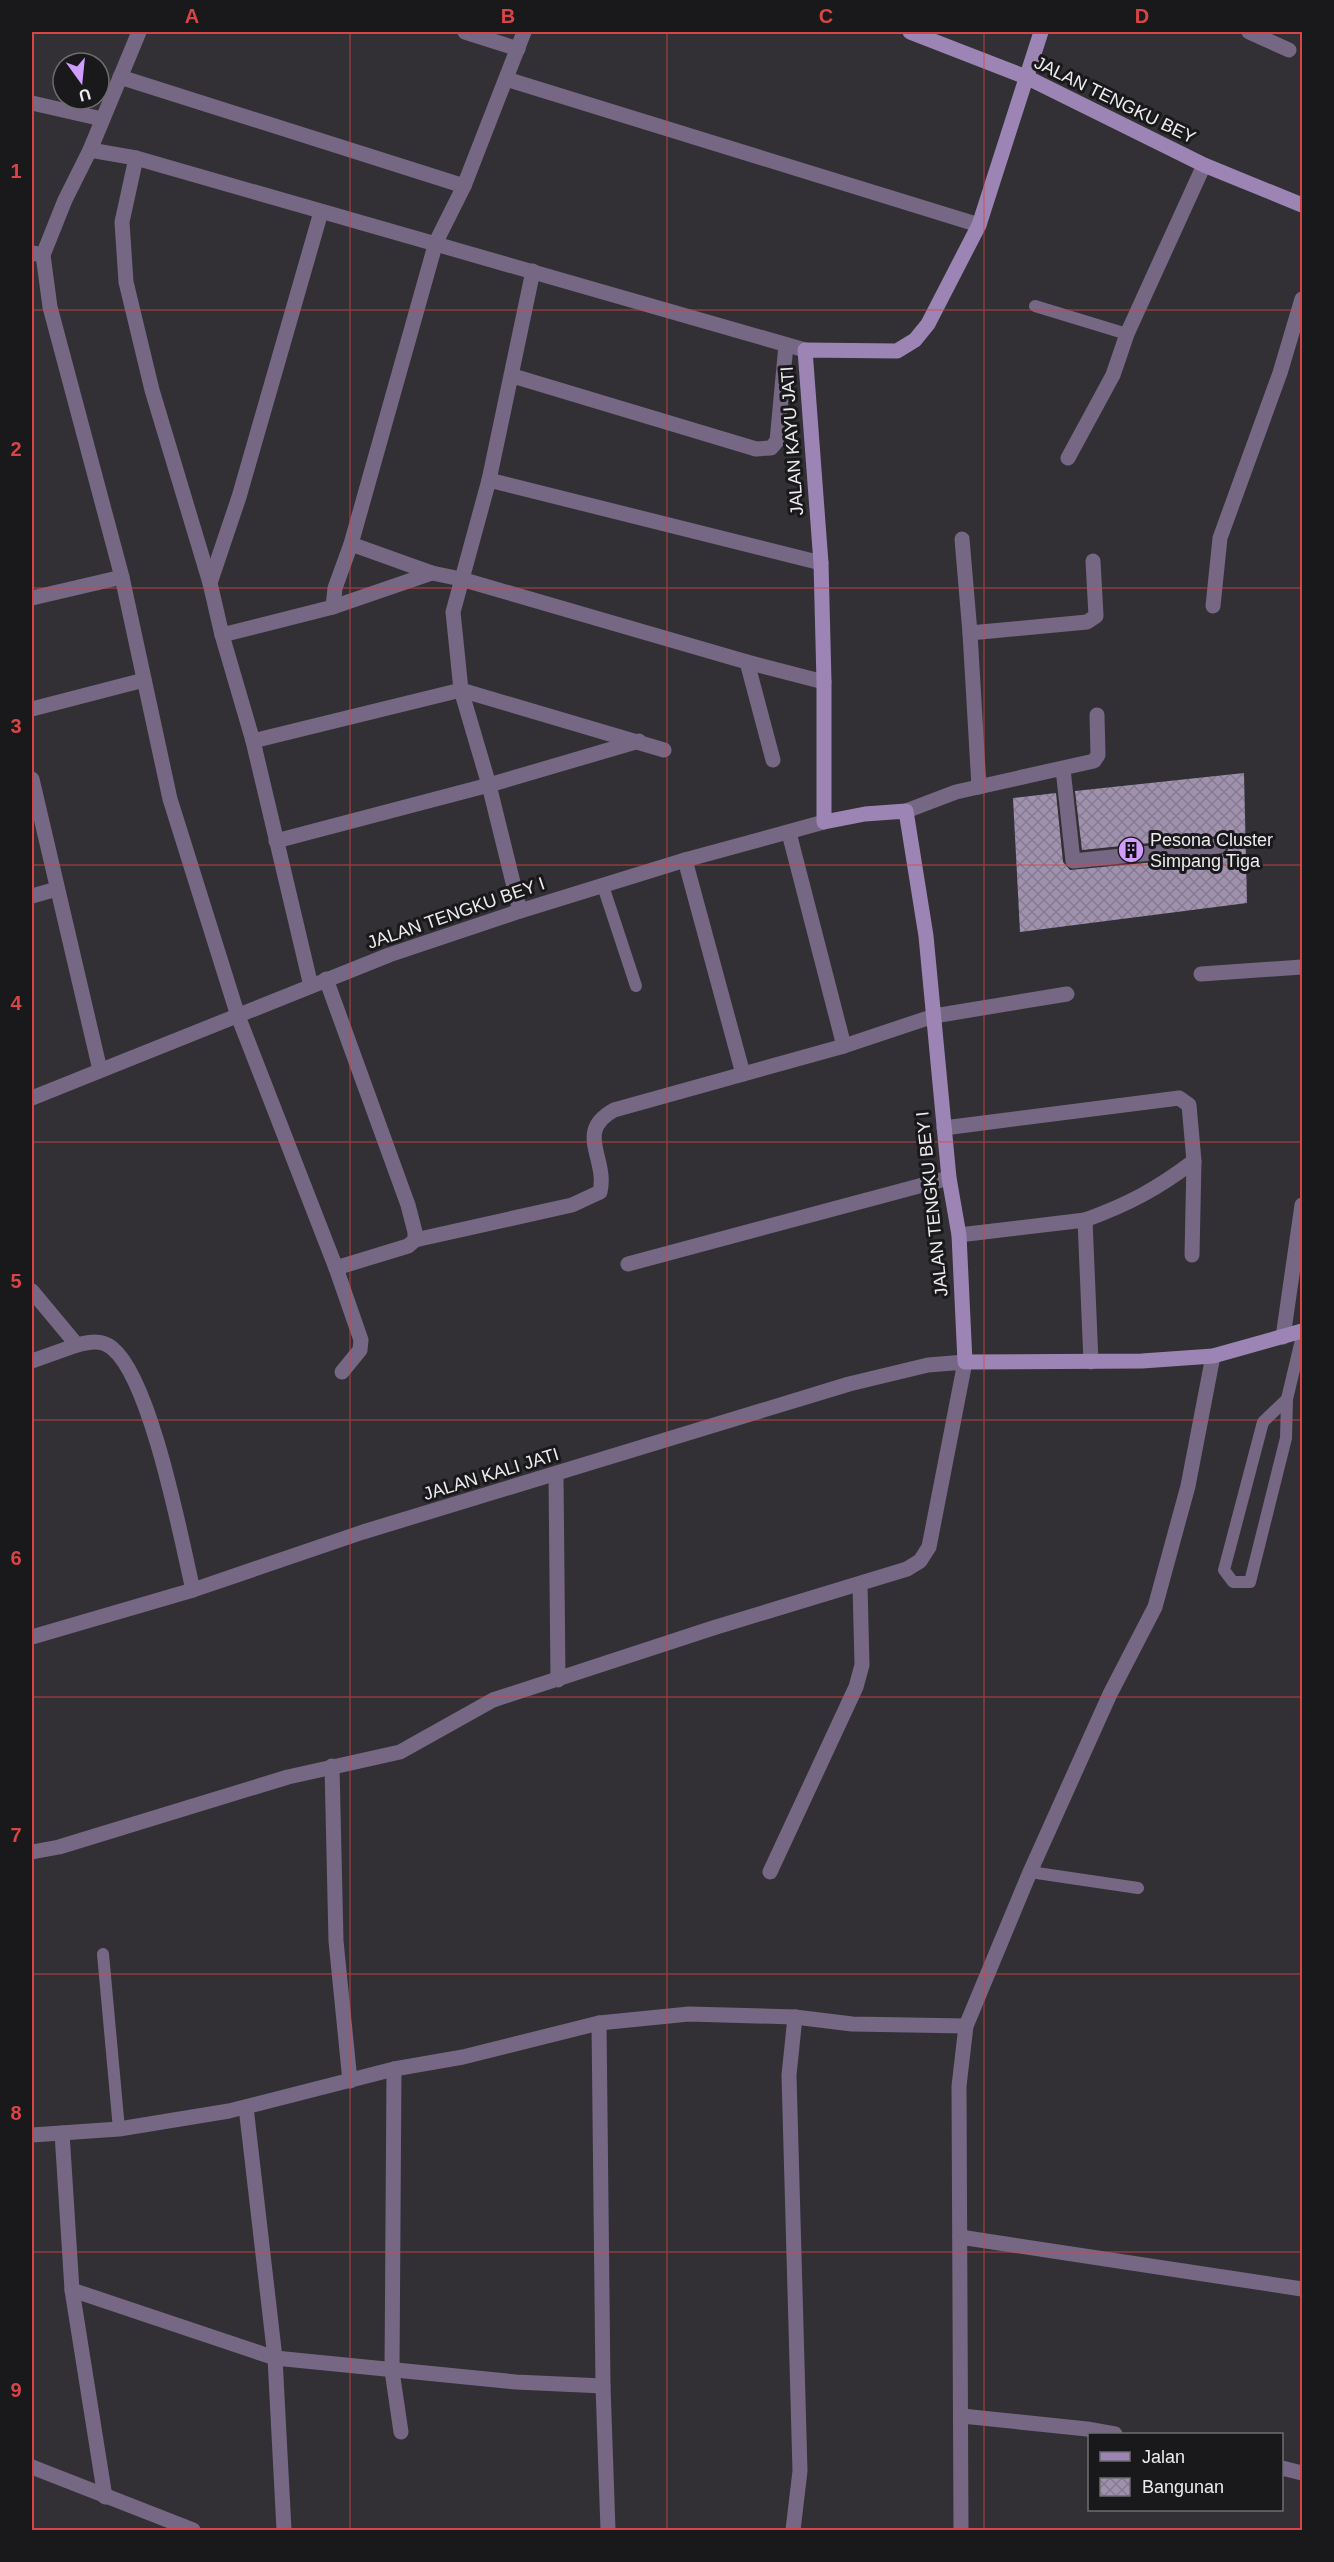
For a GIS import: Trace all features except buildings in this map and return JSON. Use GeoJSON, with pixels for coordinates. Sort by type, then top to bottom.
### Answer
{"type":"FeatureCollection","features":[{"type":"Feature","properties":{"kind":"street"},"geometry":{"type":"LineString","coordinates":[[139,32],[90,150],[37,254],[122,578],[170,799],[238,1016],[336,1268],[361,1340],[360,1350],[342,1372]]}},
{"type":"Feature","properties":{"kind":"street"},"geometry":{"type":"LineString","coordinates":[[465,32],[518,49]]}},
{"type":"Feature","properties":{"kind":"street"},"geometry":{"type":"LineString","coordinates":[[333,607],[335,588],[351,544],[436,242],[464,186],[524,32]]}},
{"type":"Feature","properties":{"kind":"street","name":"JALAN TENGKU BEY"},"geometry":{"type":"LineString","coordinates":[[910,32],[1026,77],[1204,165],[1302,205]]}},
{"type":"Feature","properties":{"kind":"street","name":"JALAN KAYU JATI"},"geometry":{"type":"LineString","coordinates":[[824,822],[821,563],[805,350],[897,351],[915,340],[928,324],[979,225],[1041,32]]}},
{"type":"Feature","properties":{"kind":"street"},"geometry":{"type":"LineString","coordinates":[[1249,32],[1289,50]]}},
{"type":"Feature","properties":{"kind":"street"},"geometry":{"type":"LineString","coordinates":[[120,77],[464,186]]}},
{"type":"Feature","properties":{"kind":"street"},"geometry":{"type":"LineString","coordinates":[[506,79],[979,225]]}},
{"type":"Feature","properties":{"kind":"street"},"geometry":{"type":"LineString","coordinates":[[32,103],[102,119]]}},
{"type":"Feature","properties":{"kind":"street"},"geometry":{"type":"LineString","coordinates":[[90,150],[136,158],[321,212],[436,242],[805,350]]}},
{"type":"Feature","properties":{"kind":"street"},"geometry":{"type":"LineString","coordinates":[[136,158],[122,222],[126,282],[152,390],[210,583],[222,635],[253,741],[311,986]]}},
{"type":"Feature","properties":{"kind":"street"},"geometry":{"type":"LineString","coordinates":[[1068,458],[1113,375],[1127,334],[1204,165]]}},
{"type":"Feature","properties":{"kind":"street"},"geometry":{"type":"LineString","coordinates":[[210,583],[238,497],[321,212]]}},
{"type":"Feature","properties":{"kind":"street"},"geometry":{"type":"LineString","coordinates":[[520,911],[489,785],[461,690],[453,612],[489,480],[513,376],[533,271]]}},
{"type":"Feature","properties":{"kind":"street"},"geometry":{"type":"LineString","coordinates":[[1213,606],[1221,538],[1280,373],[1302,299]]}},
{"type":"Feature","properties":{"kind":"street"},"geometry":{"type":"LineString","coordinates":[[513,376],[756,449],[771,448],[777,441],[786,345]]}},
{"type":"Feature","properties":{"kind":"street"},"geometry":{"type":"LineString","coordinates":[[489,480],[821,563]]}},
{"type":"Feature","properties":{"kind":"street"},"geometry":{"type":"LineString","coordinates":[[962,539],[979,787]]}},
{"type":"Feature","properties":{"kind":"street"},"geometry":{"type":"LineString","coordinates":[[351,544],[432,573],[461,579],[824,682]]}},
{"type":"Feature","properties":{"kind":"street"},"geometry":{"type":"LineString","coordinates":[[970,633],[1087,622],[1096,616],[1093,561]]}},
{"type":"Feature","properties":{"kind":"street"},"geometry":{"type":"LineString","coordinates":[[222,635],[333,607],[432,573]]}},
{"type":"Feature","properties":{"kind":"street"},"geometry":{"type":"LineString","coordinates":[[32,598],[122,578]]}},
{"type":"Feature","properties":{"kind":"street"},"geometry":{"type":"LineString","coordinates":[[747,662],[773,760]]}},
{"type":"Feature","properties":{"kind":"street"},"geometry":{"type":"LineString","coordinates":[[32,709],[144,680]]}},
{"type":"Feature","properties":{"kind":"street"},"geometry":{"type":"LineString","coordinates":[[253,741],[461,690],[664,750]]}},
{"type":"Feature","properties":{"kind":"street","name":"JALAN TENGKU BEY I"},"geometry":{"type":"LineString","coordinates":[[32,1098],[326,979],[520,911],[685,860],[824,822],[865,814],[906,811],[956,792],[1094,761],[1098,755],[1097,715]]}},
{"type":"Feature","properties":{"kind":"street"},"geometry":{"type":"LineString","coordinates":[[276,841],[489,785],[639,741]]}},
{"type":"Feature","properties":{"kind":"street"},"geometry":{"type":"LineString","coordinates":[[1063,769],[1073,861],[1219,846]]}},
{"type":"Feature","properties":{"kind":"street"},"geometry":{"type":"LineString","coordinates":[[32,779],[100,1070]]}},
{"type":"Feature","properties":{"kind":"street","name":"JALAN TENGKU BEY I"},"geometry":{"type":"LineString","coordinates":[[906,811],[926,936],[949,1178],[958,1235],[964,1362]]}},
{"type":"Feature","properties":{"kind":"street"},"geometry":{"type":"LineString","coordinates":[[789,833],[843,1046]]}},
{"type":"Feature","properties":{"kind":"street"},"geometry":{"type":"LineString","coordinates":[[685,860],[743,1074]]}},
{"type":"Feature","properties":{"kind":"street"},"geometry":{"type":"LineString","coordinates":[[32,896],[57,889]]}},
{"type":"Feature","properties":{"kind":"street"},"geometry":{"type":"LineString","coordinates":[[1201,974],[1302,967]]}},
{"type":"Feature","properties":{"kind":"street"},"geometry":{"type":"LineString","coordinates":[[326,979],[408,1205],[415,1232],[414,1240]]}},
{"type":"Feature","properties":{"kind":"street"},"geometry":{"type":"LineString","coordinates":[[336,1268],[408,1246],[414,1240],[572,1205],[591,1198],[600,1192],[602,1183],[594,1135],[595,1125],[602,1117],[615,1110],[843,1046],[934,1016],[1067,994]]}},
{"type":"Feature","properties":{"kind":"street"},"geometry":{"type":"LineString","coordinates":[[944,1128],[1179,1098],[1189,1105],[1194,1161],[1192,1255]]}},
{"type":"Feature","properties":{"kind":"street"},"geometry":{"type":"LineString","coordinates":[[958,1235],[1085,1220],[1128,1204],[1170,1179],[1194,1161]]}},
{"type":"Feature","properties":{"kind":"street"},"geometry":{"type":"LineString","coordinates":[[628,1264],[949,1178]]}},
{"type":"Feature","properties":{"kind":"street"},"geometry":{"type":"LineString","coordinates":[[1283,1337],[1302,1205]]}},
{"type":"Feature","properties":{"kind":"street"},"geometry":{"type":"LineString","coordinates":[[1085,1220],[1091,1362]]}},
{"type":"Feature","properties":{"kind":"street"},"geometry":{"type":"LineString","coordinates":[[32,1291],[77,1345]]}},
{"type":"Feature","properties":{"kind":"street"},"geometry":{"type":"LineString","coordinates":[[32,1852],[59,1847],[148,1818],[332,1766],[400,1752],[494,1700],[712,1628],[907,1569],[920,1561],[929,1547],[964,1362],[1091,1362],[1213,1356],[1302,1331]]}},
{"type":"Feature","properties":{"kind":"street"},"geometry":{"type":"LineString","coordinates":[[32,1361],[77,1345],[94,1342],[114,1349],[135,1385],[149,1416],[193,1590]]}},
{"type":"Feature","properties":{"kind":"street"},"geometry":{"type":"LineString","coordinates":[[961,2530],[959,2086],[966,2026],[1030,1872],[1110,1694],[1155,1607],[1188,1486],[1213,1356]]}},
{"type":"Feature","properties":{"kind":"street","name":"JALAN KALI JATI"},"geometry":{"type":"LineString","coordinates":[[32,1637],[193,1590],[363,1532],[849,1384],[928,1365],[964,1362]]}},
{"type":"Feature","properties":{"kind":"street"},"geometry":{"type":"LineString","coordinates":[[556,1475],[558,1680]]}},
{"type":"Feature","properties":{"kind":"street"},"geometry":{"type":"LineString","coordinates":[[770,1872],[856,1687],[862,1665],[860,1585]]}},
{"type":"Feature","properties":{"kind":"street"},"geometry":{"type":"LineString","coordinates":[[332,1766],[336,1941],[350,2081]]}},
{"type":"Feature","properties":{"kind":"street"},"geometry":{"type":"LineString","coordinates":[[32,2135],[119,2129],[246,2107],[394,2069],[463,2057],[599,2023],[689,2013],[795,2017],[852,2024],[966,2026]]}},
{"type":"Feature","properties":{"kind":"street"},"geometry":{"type":"LineString","coordinates":[[793,2530],[800,2471],[789,2075],[795,2017]]}},
{"type":"Feature","properties":{"kind":"street"},"geometry":{"type":"LineString","coordinates":[[599,2023],[603,2386],[608,2530]]}},
{"type":"Feature","properties":{"kind":"street"},"geometry":{"type":"LineString","coordinates":[[394,2069],[393,2371],[401,2432]]}},
{"type":"Feature","properties":{"kind":"street"},"geometry":{"type":"LineString","coordinates":[[246,2107],[275,2358],[284,2530]]}},
{"type":"Feature","properties":{"kind":"street"},"geometry":{"type":"LineString","coordinates":[[62,2133],[72,2290],[105,2497]]}},
{"type":"Feature","properties":{"kind":"street"},"geometry":{"type":"LineString","coordinates":[[960,2237],[1302,2289]]}},
{"type":"Feature","properties":{"kind":"street"},"geometry":{"type":"LineString","coordinates":[[72,2290],[275,2358],[516,2382],[603,2386]]}},
{"type":"Feature","properties":{"kind":"street"},"geometry":{"type":"LineString","coordinates":[[962,2416],[1109,2433]]}},
{"type":"Feature","properties":{"kind":"street"},"geometry":{"type":"LineString","coordinates":[[32,2467],[193,2530]]}},
{"type":"Feature","properties":{"kind":"street"},"geometry":{"type":"LineString","coordinates":[[1283,2468],[1302,2472]]}},
{"type":"Feature","properties":{"kind":"lane"},"geometry":{"type":"LineString","coordinates":[[1035,306],[1127,334]]}},
{"type":"Feature","properties":{"kind":"lane"},"geometry":{"type":"LineString","coordinates":[[603,886],[636,986]]}},
{"type":"Feature","properties":{"kind":"lane"},"geometry":{"type":"LineString","coordinates":[[1287,1399],[1263,1422],[1224,1570],[1233,1582],[1250,1582],[1286,1438],[1287,1399],[1302,1336]]}},
{"type":"Feature","properties":{"kind":"lane"},"geometry":{"type":"LineString","coordinates":[[1030,1872],[1138,1888]]}},
{"type":"Feature","properties":{"kind":"lane"},"geometry":{"type":"LineString","coordinates":[[103,1954],[119,2129]]}},
{"type":"Feature","properties":{"kind":"place","name":"Pesona Cluster Simpang Tiga"},"geometry":{"type":"Point","coordinates":[1131,850]}}]}
